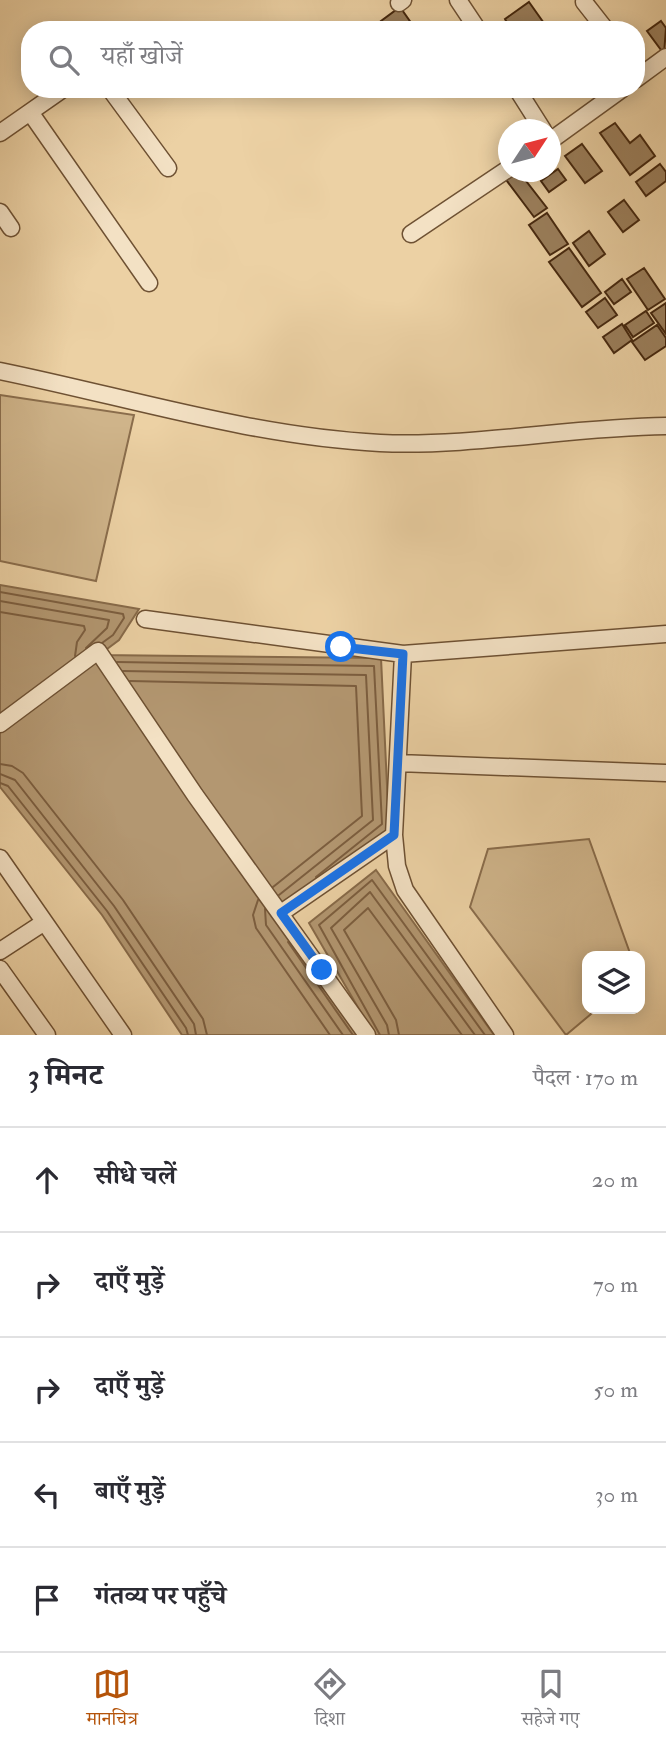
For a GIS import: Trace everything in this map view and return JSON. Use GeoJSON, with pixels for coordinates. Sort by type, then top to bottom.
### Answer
{"type":"FeatureCollection","features":[{"type":"Feature","properties":{"kind":"street"},"geometry":{"type":"LineString","coordinates":[[458,0],[472,21]]}},
{"type":"Feature","properties":{"kind":"street"},"geometry":{"type":"LineString","coordinates":[[584,2],[599,21]]}},
{"type":"Feature","properties":{"kind":"street"},"geometry":{"type":"LineString","coordinates":[[645,70],[666,57]]}},
{"type":"Feature","properties":{"kind":"street"},"geometry":{"type":"LineString","coordinates":[[0,133],[50,98]]}},
{"type":"Feature","properties":{"kind":"street"},"geometry":{"type":"LineString","coordinates":[[117,98],[168,168]]}},
{"type":"Feature","properties":{"kind":"street"},"geometry":{"type":"LineString","coordinates":[[523,98],[536,119]]}},
{"type":"Feature","properties":{"kind":"street"},"geometry":{"type":"LineString","coordinates":[[561,132],[597,98]]}},
{"type":"Feature","properties":{"kind":"street"},"geometry":{"type":"LineString","coordinates":[[30,112],[149,283]]}},
{"type":"Feature","properties":{"kind":"street"},"geometry":{"type":"LineString","coordinates":[[411,234],[498,176]]}},
{"type":"Feature","properties":{"kind":"street"},"geometry":{"type":"LineString","coordinates":[[0,212],[12,228]]}},
{"type":"Feature","properties":{"kind":"street"},"geometry":{"type":"LineString","coordinates":[[0,371],[233,424],[333,440],[418,443],[620,426],[666,426]]}},
{"type":"Feature","properties":{"kind":"street"},"geometry":{"type":"LineString","coordinates":[[145,619],[403,654],[666,634]]}},
{"type":"Feature","properties":{"kind":"street"},"geometry":{"type":"LineString","coordinates":[[0,724],[98,651],[195,795],[367,1035]]}},
{"type":"Feature","properties":{"kind":"street"},"geometry":{"type":"LineString","coordinates":[[403,654],[394,835],[397,866],[405,890],[505,1035]]}},
{"type":"Feature","properties":{"kind":"street"},"geometry":{"type":"LineString","coordinates":[[398,763],[666,773]]}},
{"type":"Feature","properties":{"kind":"street"},"geometry":{"type":"LineString","coordinates":[[281,913],[394,835]]}},
{"type":"Feature","properties":{"kind":"street"},"geometry":{"type":"LineString","coordinates":[[0,858],[123,1035]]}},
{"type":"Feature","properties":{"kind":"street"},"geometry":{"type":"LineString","coordinates":[[0,951],[43,923]]}},
{"type":"Feature","properties":{"kind":"street"},"geometry":{"type":"LineString","coordinates":[[0,969],[47,1035]]}},
{"type":"Feature","properties":{"kind":"shaded area"},"geometry":{"type":"Polygon","coordinates":[[[0,395],[134,415],[96,581],[0,561],[0,395]]]}},
{"type":"Feature","properties":{"kind":"shaded area"},"geometry":{"type":"Polygon","coordinates":[[[589,839],[629,951],[582,951],[582,1014],[591,1014],[566,1035],[470,907],[488,849],[589,839]]]}},
{"type":"Feature","properties":{"kind":"water"},"geometry":{"type":"Polygon","coordinates":[[[0,585],[139,609],[119,640],[99,655],[381,658],[389,828],[279,916],[362,1035],[182,1035],[102,915],[0,787],[0,585]]]}},
{"type":"Feature","properties":{"kind":"water"},"geometry":{"type":"Polygon","coordinates":[[[376,870],[494,1035],[374,1035],[309,923],[376,870]]]}},
{"type":"Feature","properties":{"kind":"building"},"geometry":{"type":"Polygon","coordinates":[[[529,2],[542,21],[506,21],[505,19],[529,2]]]}},
{"type":"Feature","properties":{"kind":"building"},"geometry":{"type":"Polygon","coordinates":[[[400,7],[410,21],[381,21],[400,7]]]}},
{"type":"Feature","properties":{"kind":"building"},"geometry":{"type":"Polygon","coordinates":[[[661,21],[666,28],[664,54],[647,31],[661,21]]]}},
{"type":"Feature","properties":{"kind":"building"},"geometry":{"type":"Polygon","coordinates":[[[615,123],[630,143],[640,135],[655,156],[630,175],[600,133],[615,123]]]}},
{"type":"Feature","properties":{"kind":"building"},"geometry":{"type":"Polygon","coordinates":[[[582,144],[602,171],[585,183],[565,156],[582,144]]]}},
{"type":"Feature","properties":{"kind":"building"},"geometry":{"type":"Polygon","coordinates":[[[660,164],[666,172],[666,181],[646,196],[636,182],[660,164]]]}},
{"type":"Feature","properties":{"kind":"building"},"geometry":{"type":"Polygon","coordinates":[[[561,173],[566,180],[549,192],[542,182],[561,182],[561,173]]]}},
{"type":"Feature","properties":{"kind":"building"},"geometry":{"type":"Polygon","coordinates":[[[508,182],[527,182],[547,208],[534,217],[508,182]]]}},
{"type":"Feature","properties":{"kind":"building"},"geometry":{"type":"Polygon","coordinates":[[[624,200],[639,220],[623,232],[608,212],[624,200]]]}},
{"type":"Feature","properties":{"kind":"building"},"geometry":{"type":"Polygon","coordinates":[[[547,213],[568,244],[550,255],[529,225],[547,213]]]}},
{"type":"Feature","properties":{"kind":"building"},"geometry":{"type":"Polygon","coordinates":[[[589,231],[605,254],[589,266],[573,243],[589,231]]]}},
{"type":"Feature","properties":{"kind":"building"},"geometry":{"type":"Polygon","coordinates":[[[569,248],[601,293],[582,307],[549,262],[569,248]]]}},
{"type":"Feature","properties":{"kind":"building"},"geometry":{"type":"Polygon","coordinates":[[[644,268],[665,299],[648,310],[627,279],[644,268]]]}},
{"type":"Feature","properties":{"kind":"building"},"geometry":{"type":"Polygon","coordinates":[[[622,279],[631,292],[614,304],[605,292],[622,279]]]}},
{"type":"Feature","properties":{"kind":"building"},"geometry":{"type":"Polygon","coordinates":[[[605,298],[617,315],[598,328],[586,312],[605,298]]]}},
{"type":"Feature","properties":{"kind":"building"},"geometry":{"type":"Polygon","coordinates":[[[666,303],[666,334],[651,313],[666,303]]]}},
{"type":"Feature","properties":{"kind":"building"},"geometry":{"type":"Polygon","coordinates":[[[646,311],[654,323],[633,337],[625,325],[646,311]]]}},
{"type":"Feature","properties":{"kind":"building"},"geometry":{"type":"Polygon","coordinates":[[[622,324],[632,340],[614,353],[603,337],[622,324]]]}},
{"type":"Feature","properties":{"kind":"building"},"geometry":{"type":"Polygon","coordinates":[[[657,325],[666,338],[666,346],[645,360],[632,342],[657,325]]]}},
{"type":"Feature","properties":{"kind":"route"},"geometry":{"type":"LineString","coordinates":[[322,970],[281,913],[394,835],[397,792],[403,654],[341,647]]}}]}
